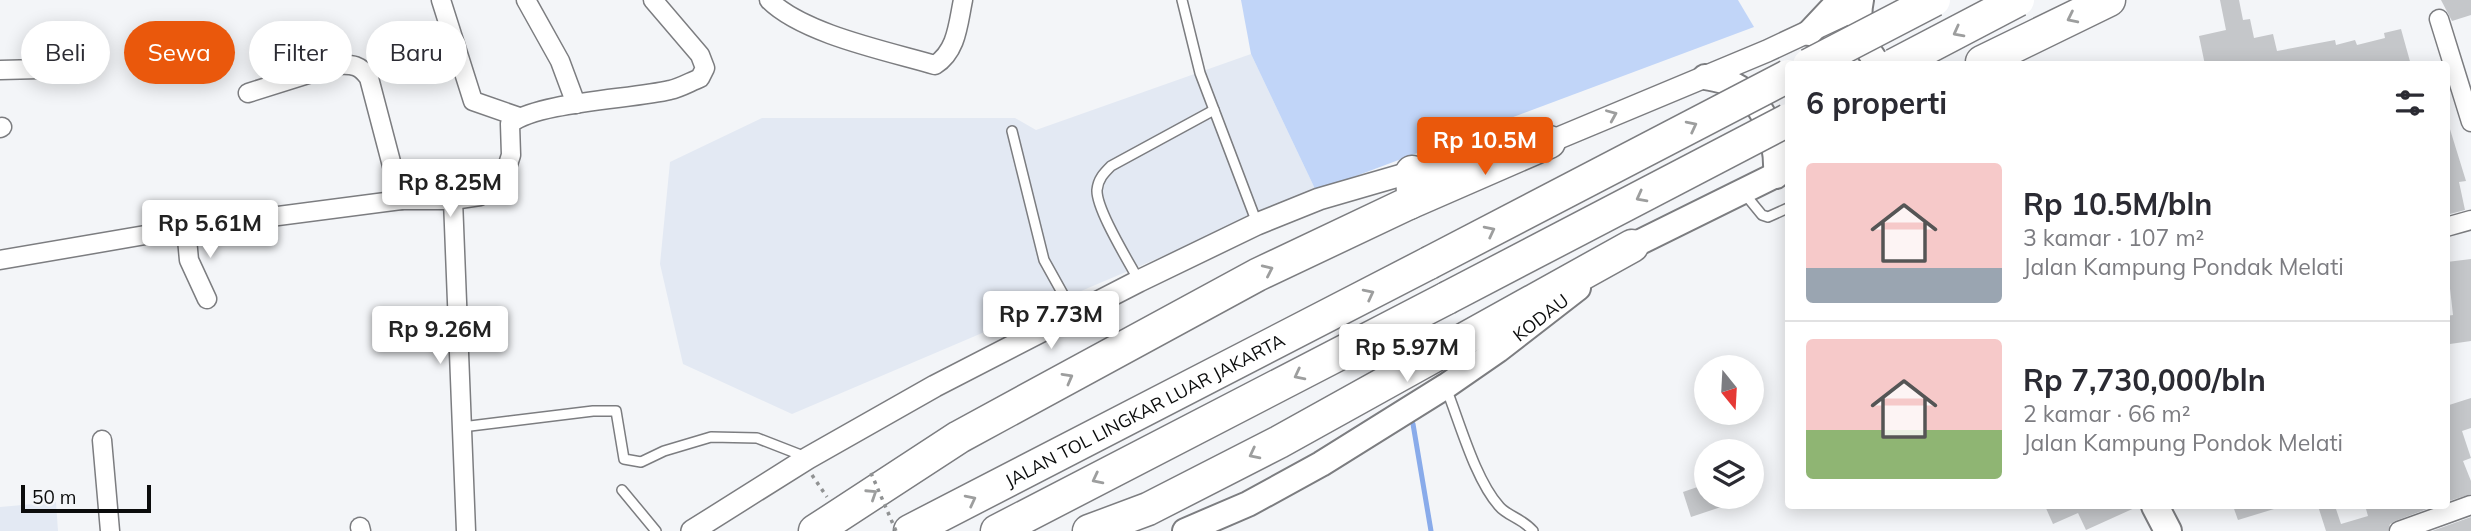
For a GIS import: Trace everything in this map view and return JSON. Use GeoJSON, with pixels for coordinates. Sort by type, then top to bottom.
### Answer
{"type":"FeatureCollection","features":[{"type":"Feature","properties":{"kind":"highway"},"geometry":{"type":"LineString","coordinates":[[1804,46],[1934,0]]}},
{"type":"Feature","properties":{"kind":"highway"},"geometry":{"type":"LineString","coordinates":[[1902,61],[2018,0]]}},
{"type":"Feature","properties":{"kind":"highway"},"geometry":{"type":"LineString","coordinates":[[1986,55],[2017,40],[2035,37],[2109,0]]}},
{"type":"Feature","properties":{"kind":"highway","name":"JALAN TOL LINGKAR LUAR JAKARTA"},"geometry":{"type":"LineString","coordinates":[[910,531],[1785,78]]}},
{"type":"Feature","properties":{"kind":"highway"},"geometry":{"type":"LineString","coordinates":[[997,531],[1785,122]]}},
{"type":"Feature","properties":{"kind":"highway"},"geometry":{"type":"LineString","coordinates":[[815,531],[960,437],[1410,188],[1549,142]]}},
{"type":"Feature","properties":{"kind":"highway"},"geometry":{"type":"LineString","coordinates":[[1089,531],[1148,509],[1279,442],[1632,246]]}},
{"type":"Feature","properties":{"kind":"main road"},"geometry":{"type":"LineString","coordinates":[[1986,55],[1999,25],[1998,0]]}},
{"type":"Feature","properties":{"kind":"main road"},"geometry":{"type":"LineString","coordinates":[[1804,46],[1854,3],[1861,34],[1876,61]]}},
{"type":"Feature","properties":{"kind":"main road"},"geometry":{"type":"LineString","coordinates":[[1705,77],[1729,83],[1749,97],[1757,107],[1773,140],[1782,173]]}},
{"type":"Feature","properties":{"kind":"main road","name":"KODAU"},"geometry":{"type":"LineString","coordinates":[[1185,531],[1248,504],[1321,464],[1446,386],[1498,350],[1632,246],[1782,173]]}},
{"type":"Feature","properties":{"kind":"main road"},"geometry":{"type":"LineString","coordinates":[[2157,509],[2168,531]]}},
{"type":"Feature","properties":{"kind":"street"},"geometry":{"type":"LineString","coordinates":[[441,0],[473,101],[519,117]]}},
{"type":"Feature","properties":{"kind":"street"},"geometry":{"type":"LineString","coordinates":[[526,0],[561,61],[576,104]]}},
{"type":"Feature","properties":{"kind":"street"},"geometry":{"type":"LineString","coordinates":[[0,260],[186,228],[401,200],[453,200],[480,196],[503,180],[511,155],[510,124],[519,117],[576,104],[671,90],[700,78],[705,68],[700,55],[653,0]]}},
{"type":"Feature","properties":{"kind":"street"},"geometry":{"type":"LineString","coordinates":[[769,0],[787,16],[833,34],[935,65],[946,58],[953,45],[963,0]]}},
{"type":"Feature","properties":{"kind":"street"},"geometry":{"type":"LineString","coordinates":[[2439,19],[2458,67],[2471,122]]}},
{"type":"Feature","properties":{"kind":"street"},"geometry":{"type":"LineString","coordinates":[[1549,142],[1768,51],[1804,46]]}},
{"type":"Feature","properties":{"kind":"street"},"geometry":{"type":"LineString","coordinates":[[248,93],[337,65],[361,67],[369,78],[401,200]]}},
{"type":"Feature","properties":{"kind":"street"},"geometry":{"type":"LineString","coordinates":[[0,70],[21,69]]}},
{"type":"Feature","properties":{"kind":"street"},"geometry":{"type":"LineString","coordinates":[[692,531],[805,459],[936,386],[1139,281],[1257,224],[1319,200],[1410,188]]}},
{"type":"Feature","properties":{"kind":"street"},"geometry":{"type":"LineString","coordinates":[[453,200],[466,531]]}},
{"type":"Feature","properties":{"kind":"street"},"geometry":{"type":"LineString","coordinates":[[2450,226],[2471,220]]}},
{"type":"Feature","properties":{"kind":"street"},"geometry":{"type":"LineString","coordinates":[[186,228],[189,260],[207,299]]}},
{"type":"Feature","properties":{"kind":"street"},"geometry":{"type":"LineString","coordinates":[[102,440],[110,531]]}},
{"type":"Feature","properties":{"kind":"street"},"geometry":{"type":"LineString","coordinates":[[2399,531],[2471,505]]}},
{"type":"Feature","properties":{"kind":"lane"},"geometry":{"type":"LineString","coordinates":[[1182,0],[1200,73],[1257,224]]}},
{"type":"Feature","properties":{"kind":"lane"},"geometry":{"type":"LineString","coordinates":[[1139,281],[1102,209],[1097,189],[1100,180],[1111,166],[1214,110]]}},
{"type":"Feature","properties":{"kind":"lane"},"geometry":{"type":"LineString","coordinates":[[1012,131],[1044,260],[1074,315]]}},
{"type":"Feature","properties":{"kind":"lane"},"geometry":{"type":"LineString","coordinates":[[1744,192],[1762,215],[1768,217],[1785,209]]}},
{"type":"Feature","properties":{"kind":"lane"},"geometry":{"type":"LineString","coordinates":[[1446,386],[1487,492],[1502,510],[1524,521],[1533,531]]}},
{"type":"Feature","properties":{"kind":"lane"},"geometry":{"type":"LineString","coordinates":[[462,427],[593,411],[616,411],[624,459],[640,462],[664,451],[711,437],[757,438],[805,459]]}},
{"type":"Feature","properties":{"kind":"lane"},"geometry":{"type":"LineString","coordinates":[[622,490],[656,531]]}},
{"type":"Feature","properties":{"kind":"path"},"geometry":{"type":"LineString","coordinates":[[805,459],[828,498]]}},
{"type":"Feature","properties":{"kind":"path"},"geometry":{"type":"LineString","coordinates":[[872,473],[896,531]]}},
{"type":"Feature","properties":{"kind":"shaded area"},"geometry":{"type":"Polygon","coordinates":[[[1241,0],[1738,0],[1754,27],[1316,191],[1251,54],[1241,0]]]}},
{"type":"Feature","properties":{"kind":"shaded area"},"geometry":{"type":"Polygon","coordinates":[[[1251,54],[1316,191],[792,414],[683,364],[660,264],[670,162],[762,118],[1015,118],[1036,130],[1251,54]]]}},
{"type":"Feature","properties":{"kind":"shaded area"},"geometry":{"type":"Polygon","coordinates":[[[56,502],[58,531],[0,531],[0,507],[56,502]]]}},
{"type":"Feature","properties":{"kind":"building"},"geometry":{"type":"Polygon","coordinates":[[[2220,0],[2239,0],[2243,20],[2250,19],[2254,38],[2273,34],[2277,51],[2335,40],[2336,45],[2355,40],[2357,45],[2385,38],[2384,33],[2401,29],[2410,61],[2204,61],[2199,36],[2226,30],[2220,0]]]}},
{"type":"Feature","properties":{"kind":"building"},"geometry":{"type":"Polygon","coordinates":[[[2441,0],[2471,0],[2471,15],[2452,21],[2441,0]]]}},
{"type":"Feature","properties":{"kind":"building"},"geometry":{"type":"Polygon","coordinates":[[[2450,129],[2466,181],[2459,182],[2465,210],[2450,214],[2450,129]]]}},
{"type":"Feature","properties":{"kind":"building"},"geometry":{"type":"Polygon","coordinates":[[[2471,259],[2471,341],[2450,344],[2450,315],[2453,315],[2450,262],[2471,259]]]}},
{"type":"Feature","properties":{"kind":"building"},"geometry":{"type":"Polygon","coordinates":[[[2471,398],[2471,428],[2462,431],[2471,458],[2463,461],[2471,481],[2471,494],[2450,501],[2450,405],[2471,398]]]}},
{"type":"Feature","properties":{"kind":"building"},"geometry":{"type":"Polygon","coordinates":[[[1694,488],[1694,509],[1715,509],[1691,517],[1683,492],[1694,488]]]}},
{"type":"Feature","properties":{"kind":"building"},"geometry":{"type":"Polygon","coordinates":[[[2046,509],[2132,509],[2086,530],[2078,513],[2053,524],[2046,509]]]}},
{"type":"Feature","properties":{"kind":"building"},"geometry":{"type":"Polygon","coordinates":[[[2234,509],[2274,509],[2238,520],[2234,509]]]}},
{"type":"Feature","properties":{"kind":"building"},"geometry":{"type":"Polygon","coordinates":[[[2319,509],[2336,509],[2341,524],[2368,516],[2366,509],[2427,509],[2395,521],[2390,524],[2388,531],[2326,531],[2319,509]]]}},
{"type":"Feature","properties":{"kind":"building"},"geometry":{"type":"Polygon","coordinates":[[[2471,517],[2471,531],[2432,531],[2471,517]]]}},
{"type":"Feature","properties":{"kind":"waterway"},"geometry":{"type":"LineString","coordinates":[[1413,424],[1431,531]]}}]}
